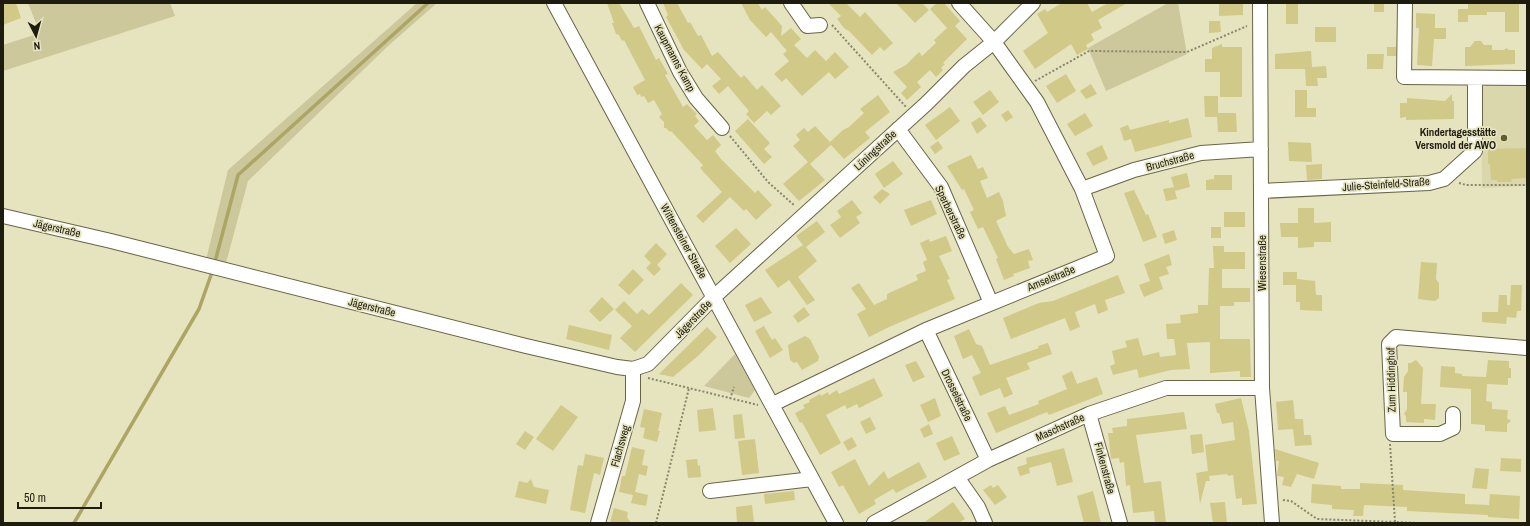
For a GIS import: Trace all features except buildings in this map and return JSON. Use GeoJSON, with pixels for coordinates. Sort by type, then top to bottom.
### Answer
{"type":"FeatureCollection","features":[{"type":"Feature","properties":{"kind":"street","name":"Wittensteiner Straße"},"geometry":{"type":"LineString","coordinates":[[554,3],[715,296],[836,523]]}},
{"type":"Feature","properties":{"kind":"street","name":"Kaupmanns Kamp"},"geometry":{"type":"LineString","coordinates":[[647,3],[688,85],[696,98],[722,128]]}},
{"type":"Feature","properties":{"kind":"street"},"geometry":{"type":"LineString","coordinates":[[790,3],[807,26],[820,25]]}},
{"type":"Feature","properties":{"kind":"street"},"geometry":{"type":"LineString","coordinates":[[959,3],[994,42]]}},
{"type":"Feature","properties":{"kind":"street","name":"Lüningstraße"},"geometry":{"type":"LineString","coordinates":[[715,296],[898,129],[964,66],[994,42],[1033,3]]}},
{"type":"Feature","properties":{"kind":"street","name":"Wiesenstraße"},"geometry":{"type":"LineString","coordinates":[[1260,3],[1262,388],[1272,523]]}},
{"type":"Feature","properties":{"kind":"street"},"geometry":{"type":"LineString","coordinates":[[1404,3],[1404,77],[1527,78]]}},
{"type":"Feature","properties":{"kind":"street","name":"Amselstraße"},"geometry":{"type":"LineString","coordinates":[[773,404],[926,330],[990,302],[1107,256],[1082,189],[1038,102],[994,42]]}},
{"type":"Feature","properties":{"kind":"street","name":"Julie-Steinfeld-Straße"},"geometry":{"type":"LineString","coordinates":[[1262,191],[1428,183],[1444,179],[1475,151],[1475,78]]}},
{"type":"Feature","properties":{"kind":"street","name":"Sperberstraße"},"geometry":{"type":"LineString","coordinates":[[898,129],[941,187],[990,302]]}},
{"type":"Feature","properties":{"kind":"street","name":"Bruchstraße"},"geometry":{"type":"LineString","coordinates":[[1082,189],[1134,170],[1201,153],[1260,148]]}},
{"type":"Feature","properties":{"kind":"street","name":"Jägerstraße"},"geometry":{"type":"LineString","coordinates":[[3,216],[111,241],[617,368],[633,368],[648,364],[715,296]]}},
{"type":"Feature","properties":{"kind":"street","name":"Drosselstraße"},"geometry":{"type":"LineString","coordinates":[[926,330],[988,460]]}},
{"type":"Feature","properties":{"kind":"street","name":"Zum Hiddinghof"},"geometry":{"type":"LineString","coordinates":[[1392,434],[1389,344],[1396,337],[1527,348]]}},
{"type":"Feature","properties":{"kind":"street","name":"Flachsweg"},"geometry":{"type":"LineString","coordinates":[[598,523],[632,400],[633,368]]}},
{"type":"Feature","properties":{"kind":"street","name":"Maschstraße"},"geometry":{"type":"LineString","coordinates":[[874,523],[988,460],[1089,414],[1166,388],[1262,388]]}},
{"type":"Feature","properties":{"kind":"street","name":"Finkenstraße"},"geometry":{"type":"LineString","coordinates":[[1089,414],[1120,523]]}},
{"type":"Feature","properties":{"kind":"street"},"geometry":{"type":"LineString","coordinates":[[1392,434],[1440,434],[1453,428],[1453,414]]}},
{"type":"Feature","properties":{"kind":"street"},"geometry":{"type":"LineString","coordinates":[[957,477],[978,507],[985,523]]}},
{"type":"Feature","properties":{"kind":"street"},"geometry":{"type":"LineString","coordinates":[[710,491],[812,479]]}},
{"type":"Feature","properties":{"kind":"path"},"geometry":{"type":"LineString","coordinates":[[1026,87],[1089,51],[1187,52],[1260,20]]}},
{"type":"Feature","properties":{"kind":"path"},"geometry":{"type":"LineString","coordinates":[[820,25],[831,23],[913,115]]}},
{"type":"Feature","properties":{"kind":"path"},"geometry":{"type":"LineString","coordinates":[[722,128],[768,182],[804,215]]}},
{"type":"Feature","properties":{"kind":"path"},"geometry":{"type":"LineString","coordinates":[[1444,179],[1466,185],[1527,185]]}},
{"type":"Feature","properties":{"kind":"path"},"geometry":{"type":"LineString","coordinates":[[633,368],[646,378],[761,406],[773,404]]}},
{"type":"Feature","properties":{"kind":"path"},"geometry":{"type":"LineString","coordinates":[[656,523],[689,388]]}},
{"type":"Feature","properties":{"kind":"path"},"geometry":{"type":"LineString","coordinates":[[730,399],[734,388]]}},
{"type":"Feature","properties":{"kind":"path"},"geometry":{"type":"LineString","coordinates":[[1392,434],[1389,438],[1395,522]]}},
{"type":"Feature","properties":{"kind":"path"},"geometry":{"type":"LineString","coordinates":[[1271,500],[1291,500],[1317,519],[1418,523]]}},
{"type":"Feature","properties":{"kind":"shaded area"},"geometry":{"type":"Polygon","coordinates":[[[28,3],[170,3],[175,16],[3,71],[3,45],[40,33],[28,3]]]}},
{"type":"Feature","properties":{"kind":"shaded area"},"geometry":{"type":"Polygon","coordinates":[[[417,3],[437,3],[388,46],[248,181],[226,263],[206,260],[228,170],[417,3]]]}},
{"type":"Feature","properties":{"kind":"shaded area"},"geometry":{"type":"Polygon","coordinates":[[[1168,3],[1178,3],[1187,54],[1106,91],[1088,48],[1168,3]]]}},
{"type":"Feature","properties":{"kind":"shaded area","name":"Kindertagesstätte Versmold der AWO"},"geometry":{"type":"Polygon","coordinates":[[[1489,82],[1527,83],[1527,186],[1482,188],[1481,90],[1489,82]]]}},
{"type":"Feature","properties":{"kind":"shaded area"},"geometry":{"type":"Polygon","coordinates":[[[735,354],[755,390],[749,398],[704,386],[735,354]]]}},
{"type":"Feature","properties":{"kind":"waterway"},"geometry":{"type":"LineString","coordinates":[[216,258],[238,175],[428,3]]}},
{"type":"Feature","properties":{"kind":"waterway"},"geometry":{"type":"LineString","coordinates":[[74,523],[199,309],[211,275]]}},
{"type":"Feature","properties":{"kind":"place","name":"Kindertagesstätte Versmold der AWO"},"geometry":{"type":"Point","coordinates":[1504,138]}}]}
